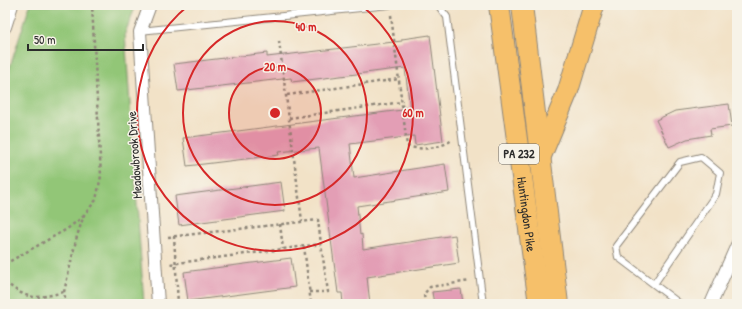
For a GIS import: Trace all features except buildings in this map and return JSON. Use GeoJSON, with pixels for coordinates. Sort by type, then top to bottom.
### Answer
{"type":"FeatureCollection","features":[{"type":"Feature","properties":{"kind":"main road","name":"Huntingdon Pike"},"geometry":{"type":"LineString","coordinates":[[499,5],[540,304]]}},
{"type":"Feature","properties":{"kind":"main road","name":"Huntingdon Pike"},"geometry":{"type":"LineString","coordinates":[[522,5],[558,304]]}},
{"type":"Feature","properties":{"kind":"main road"},"geometry":{"type":"LineString","coordinates":[[540,158],[568,91],[594,5]]}},
{"type":"Feature","properties":{"kind":"street"},"geometry":{"type":"LineString","coordinates":[[5,28],[12,5]]}},
{"type":"Feature","properties":{"kind":"street","name":"Meadowbrook Drive"},"geometry":{"type":"LineString","coordinates":[[150,5],[140,32],[158,304]]}},
{"type":"Feature","properties":{"kind":"street"},"geometry":{"type":"LineString","coordinates":[[711,304],[737,245]]}},
{"type":"Feature","properties":{"kind":"lane"},"geometry":{"type":"LineString","coordinates":[[140,32],[389,5]]}},
{"type":"Feature","properties":{"kind":"lane"},"geometry":{"type":"LineString","coordinates":[[438,5],[447,17],[483,304]]}},
{"type":"Feature","properties":{"kind":"lane"},"geometry":{"type":"LineString","coordinates":[[654,284],[716,194],[720,173],[701,157],[680,162],[616,246],[618,257],[680,304]]}},
{"type":"Feature","properties":{"kind":"path"},"geometry":{"type":"LineString","coordinates":[[5,264],[67,229],[84,215],[96,200],[101,176],[92,5]]}},
{"type":"Feature","properties":{"kind":"path"},"geometry":{"type":"LineString","coordinates":[[389,5],[407,146],[414,149],[445,145],[462,133]]}},
{"type":"Feature","properties":{"kind":"path"},"geometry":{"type":"LineString","coordinates":[[279,41],[302,221]]}},
{"type":"Feature","properties":{"kind":"path"},"geometry":{"type":"LineString","coordinates":[[287,95],[399,79]]}},
{"type":"Feature","properties":{"kind":"path"},"geometry":{"type":"LineString","coordinates":[[288,118],[402,102]]}},
{"type":"Feature","properties":{"kind":"path"},"geometry":{"type":"LineString","coordinates":[[66,304],[64,292],[77,236],[84,215]]}},
{"type":"Feature","properties":{"kind":"path"},"geometry":{"type":"LineString","coordinates":[[168,237],[318,220],[328,292],[309,292]]}},
{"type":"Feature","properties":{"kind":"path"},"geometry":{"type":"LineString","coordinates":[[280,224],[283,249]]}},
{"type":"Feature","properties":{"kind":"path"},"geometry":{"type":"LineString","coordinates":[[174,236],[178,304]]}},
{"type":"Feature","properties":{"kind":"path"},"geometry":{"type":"LineString","coordinates":[[170,264],[321,244]]}},
{"type":"Feature","properties":{"kind":"path"},"geometry":{"type":"LineString","coordinates":[[304,246],[311,304]]}},
{"type":"Feature","properties":{"kind":"path"},"geometry":{"type":"LineString","coordinates":[[425,304],[424,294],[430,287],[480,280]]}},
{"type":"Feature","properties":{"kind":"path"},"geometry":{"type":"LineString","coordinates":[[5,282],[21,295],[40,298],[64,292]]}},
{"type":"Feature","properties":{"kind":"green space"},"geometry":{"type":"Polygon","coordinates":[[[30,5],[136,5],[125,33],[144,304],[5,304],[5,82],[30,5]]]}}]}
